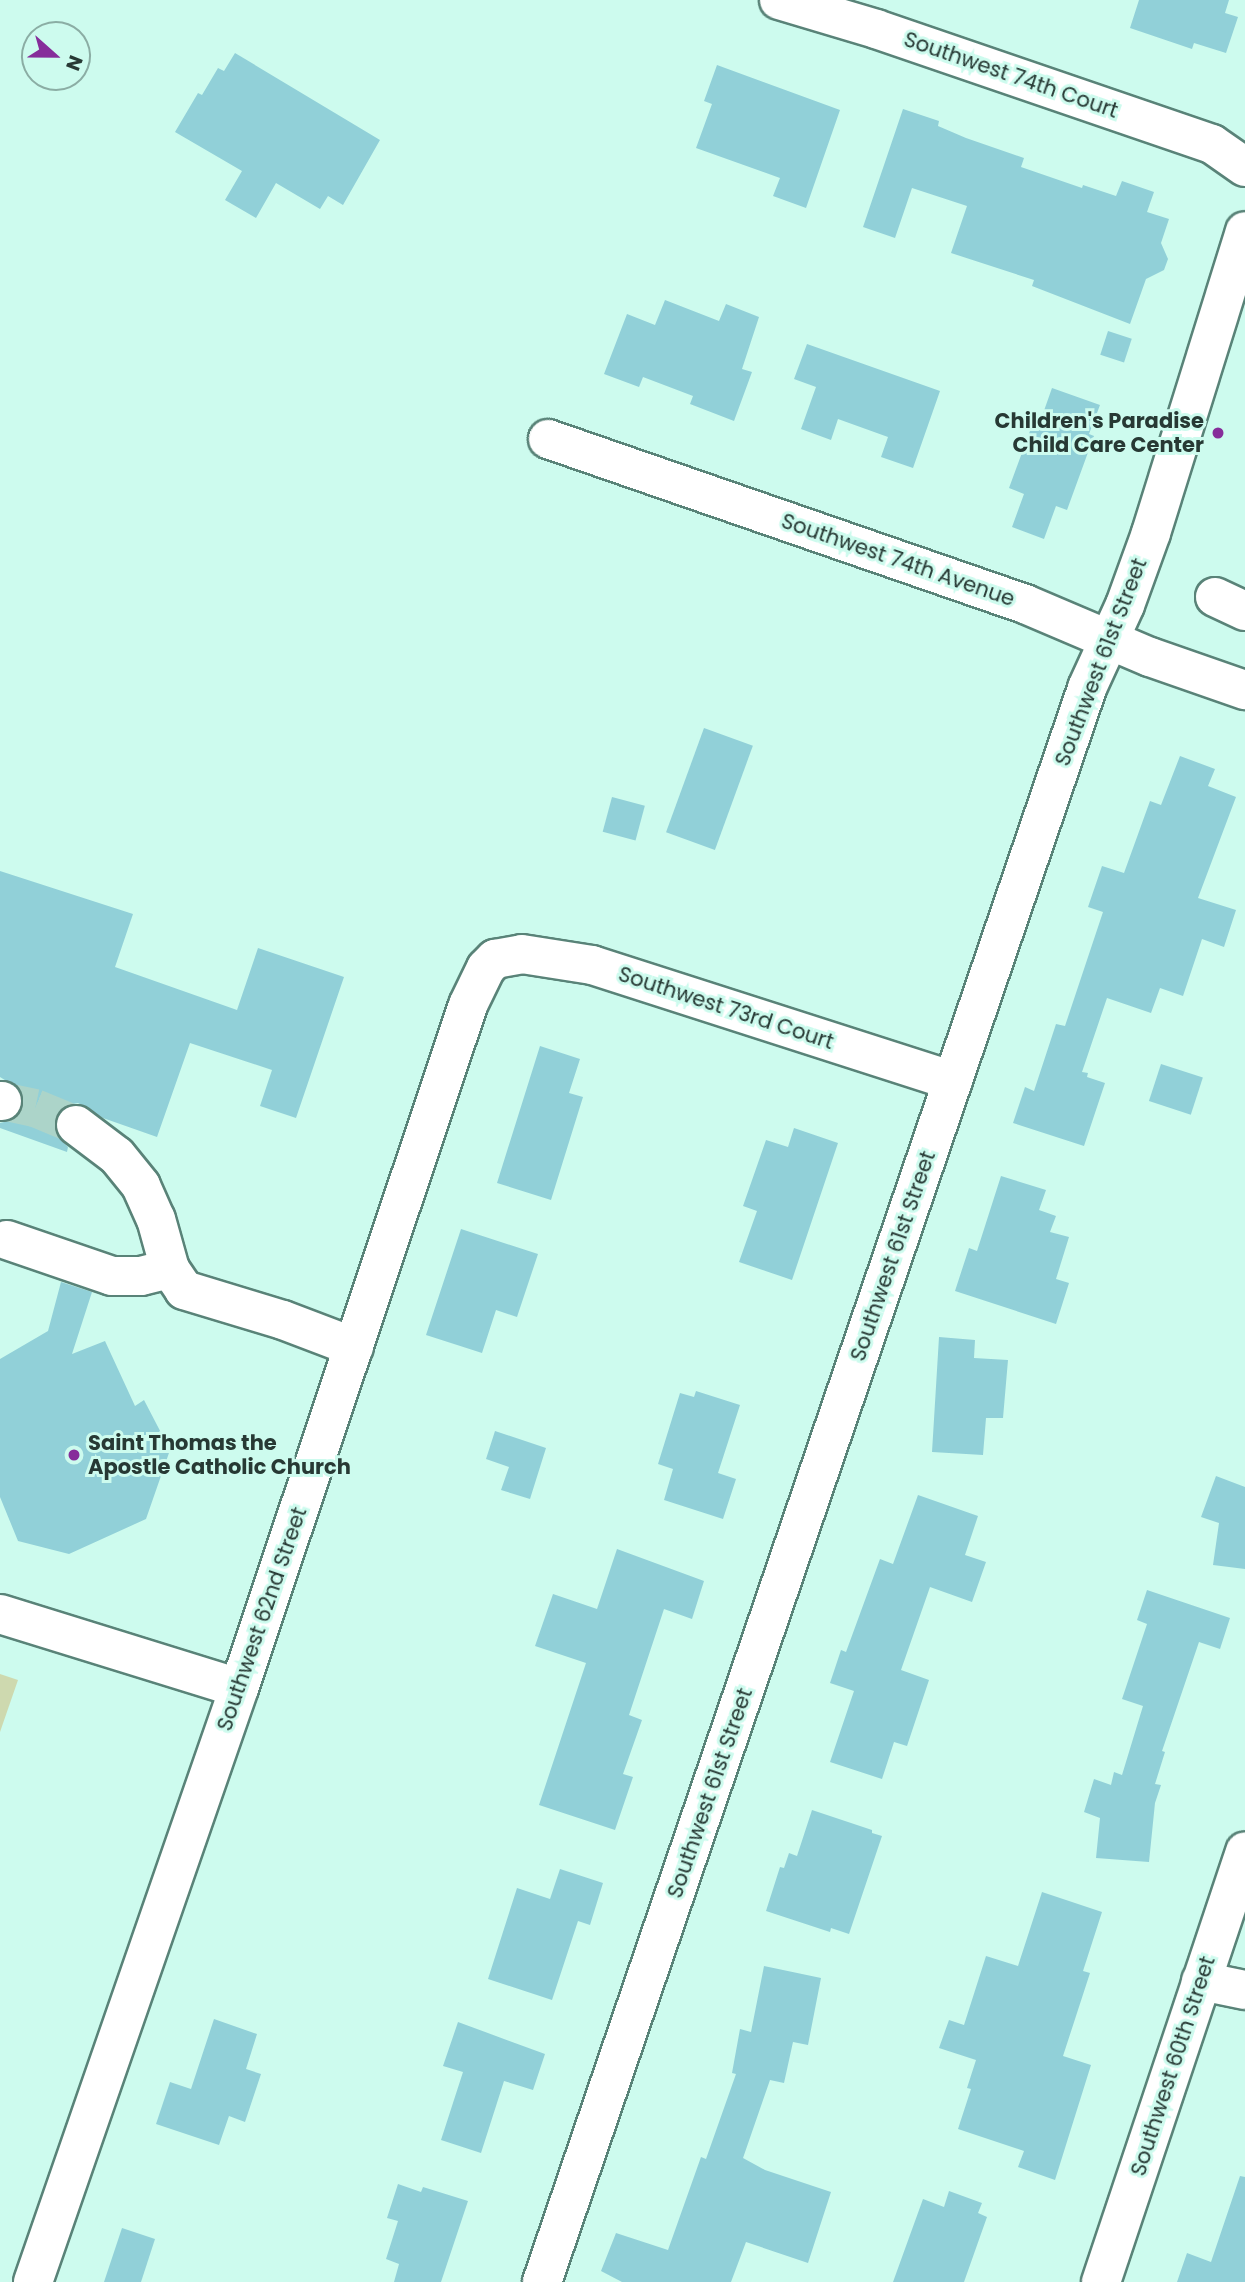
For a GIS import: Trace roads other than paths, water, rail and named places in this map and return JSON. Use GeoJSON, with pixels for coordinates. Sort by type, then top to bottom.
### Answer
{"type":"FeatureCollection","features":[{"type":"Feature","properties":{"kind":"street","name":"Southwest 74th Court"},"geometry":{"type":"LineString","coordinates":[[790,1],[1212,144],[1243,160]]}},
{"type":"Feature","properties":{"kind":"street","name":"Southwest 61st Street"},"geometry":{"type":"LineString","coordinates":[[542,2282],[1087,688],[1151,533],[1245,231]]}},
{"type":"Feature","properties":{"kind":"street","name":"Southwest 74th Avenue"},"geometry":{"type":"LineString","coordinates":[[548,439],[1025,604],[1109,640],[1245,690]]}},
{"type":"Feature","properties":{"kind":"street","name":"Southwest 73rd Court"},"geometry":{"type":"LineString","coordinates":[[495,959],[522,954],[592,965],[953,1081]]}},
{"type":"Feature","properties":{"kind":"street","name":"Southwest 62nd Street"},"geometry":{"type":"LineString","coordinates":[[33,2282],[239,1688],[468,1005],[480,978],[495,959]]}},
{"type":"Feature","properties":{"kind":"street"},"geometry":{"type":"LineString","coordinates":[[76,1125],[117,1156],[141,1186],[156,1219],[170,1269],[184,1290],[283,1320],[354,1347]]}},
{"type":"Feature","properties":{"kind":"street"},"geometry":{"type":"LineString","coordinates":[[7,1240],[112,1276],[141,1276],[170,1269]]}},
{"type":"Feature","properties":{"kind":"street"},"geometry":{"type":"LineString","coordinates":[[0,1614],[239,1688]]}},
{"type":"Feature","properties":{"kind":"street","name":"Southwest 60th Street"},"geometry":{"type":"LineString","coordinates":[[1101,2282],[1245,1851]]}},
{"type":"Feature","properties":{"kind":"street"},"geometry":{"type":"LineString","coordinates":[[1201,1981],[1245,1990]]}},
{"type":"Feature","properties":{"kind":"tunnel"},"geometry":{"type":"LineString","coordinates":[[2,1101],[35,1108],[76,1125]]}},
{"type":"Feature","properties":{"kind":"place","name":"Children's Paradise Child Care Center"},"geometry":{"type":"Point","coordinates":[1218,433]}},
{"type":"Feature","properties":{"kind":"place","name":"Saint Thomas the Apostle Catholic Church"},"geometry":{"type":"Point","coordinates":[74,1455]}}]}
